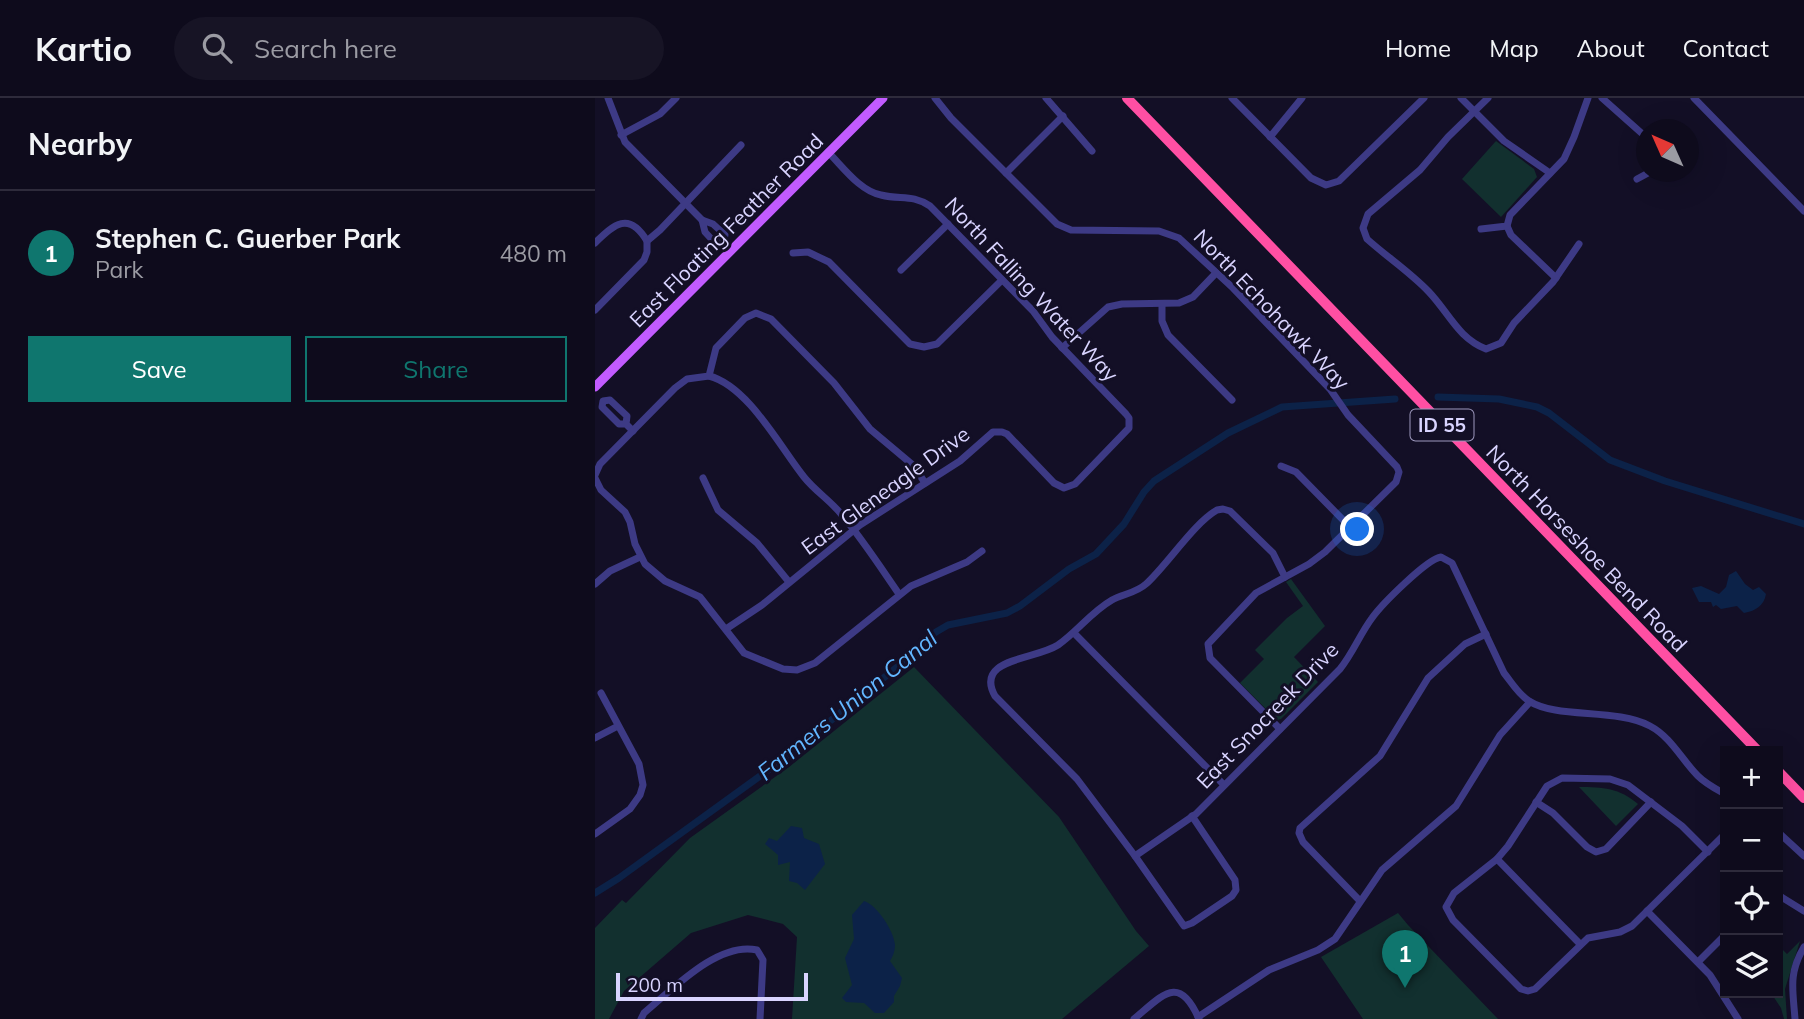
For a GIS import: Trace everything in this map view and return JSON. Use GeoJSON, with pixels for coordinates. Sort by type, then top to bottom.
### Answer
{"type":"FeatureCollection","features":[{"type":"Feature","properties":{"kind":"highway","name":"North Horseshoe Bend Road"},"geometry":{"type":"LineString","coordinates":[[1127,98],[1753,746]]}},
{"type":"Feature","properties":{"kind":"highway"},"geometry":{"type":"LineString","coordinates":[[1783,776],[1804,798]]}},
{"type":"Feature","properties":{"kind":"main road","name":"East Floating Feather Road"},"geometry":{"type":"LineString","coordinates":[[595,387],[883,98]]}},
{"type":"Feature","properties":{"kind":"street"},"geometry":{"type":"LineString","coordinates":[[608,98],[621,135],[630,148],[702,219],[713,224],[725,235],[723,242]]}},
{"type":"Feature","properties":{"kind":"street"},"geometry":{"type":"LineString","coordinates":[[621,135],[660,114],[676,98]]}},
{"type":"Feature","properties":{"kind":"street","name":"North Echohawk Way"},"geometry":{"type":"LineString","coordinates":[[935,98],[951,118],[1052,220],[1064,228],[1166,232],[1179,238],[1216,273],[1395,463],[1399,472],[1396,481],[1350,527]]}},
{"type":"Feature","properties":{"kind":"street"},"geometry":{"type":"LineString","coordinates":[[1046,98],[1092,151]]}},
{"type":"Feature","properties":{"kind":"street"},"geometry":{"type":"LineString","coordinates":[[1232,98],[1311,178],[1326,185],[1339,181],[1424,98]]}},
{"type":"Feature","properties":{"kind":"street"},"geometry":{"type":"LineString","coordinates":[[1270,137],[1302,98]]}},
{"type":"Feature","properties":{"kind":"street"},"geometry":{"type":"LineString","coordinates":[[1461,98],[1504,141],[1550,173]]}},
{"type":"Feature","properties":{"kind":"street"},"geometry":{"type":"LineString","coordinates":[[1488,98],[1420,170],[1368,214],[1363,228],[1367,239],[1431,294],[1458,331],[1475,345],[1486,349],[1501,343],[1514,323],[1556,278],[1579,244]]}},
{"type":"Feature","properties":{"kind":"street"},"geometry":{"type":"LineString","coordinates":[[1556,278],[1511,235],[1507,226],[1510,215],[1564,159],[1588,98]]}},
{"type":"Feature","properties":{"kind":"street"},"geometry":{"type":"LineString","coordinates":[[1602,98],[1636,128]]}},
{"type":"Feature","properties":{"kind":"street"},"geometry":{"type":"LineString","coordinates":[[1694,98],[1802,205]]}},
{"type":"Feature","properties":{"kind":"street"},"geometry":{"type":"LineString","coordinates":[[1006,173],[1063,117]]}},
{"type":"Feature","properties":{"kind":"street"},"geometry":{"type":"LineString","coordinates":[[647,241],[741,145]]}},
{"type":"Feature","properties":{"kind":"street","name":"North Falling Water Way"},"geometry":{"type":"LineString","coordinates":[[828,152],[871,192],[921,200],[948,224],[1033,311],[1062,348],[1126,414],[1130,423],[1118,442],[1075,484],[1064,488],[1054,483],[1007,434],[998,431]]}},
{"type":"Feature","properties":{"kind":"street"},"geometry":{"type":"LineString","coordinates":[[702,219],[705,232],[716,244],[723,242]]}},
{"type":"Feature","properties":{"kind":"street"},"geometry":{"type":"LineString","coordinates":[[595,243],[611,227],[626,222],[633,225],[647,241],[644,260],[595,310]]}},
{"type":"Feature","properties":{"kind":"street"},"geometry":{"type":"LineString","coordinates":[[901,270],[948,224]]}},
{"type":"Feature","properties":{"kind":"street"},"geometry":{"type":"LineString","coordinates":[[1481,229],[1507,226]]}},
{"type":"Feature","properties":{"kind":"street"},"geometry":{"type":"LineString","coordinates":[[723,242],[732,250]]}},
{"type":"Feature","properties":{"kind":"street"},"geometry":{"type":"LineString","coordinates":[[793,253],[808,252],[824,258],[911,344],[924,347],[937,344],[1002,280]]}},
{"type":"Feature","properties":{"kind":"street"},"geometry":{"type":"LineString","coordinates":[[1062,348],[1108,307],[1187,301],[1216,273]]}},
{"type":"Feature","properties":{"kind":"street"},"geometry":{"type":"LineString","coordinates":[[1161,304],[1162,321],[1168,334],[1232,400]]}},
{"type":"Feature","properties":{"kind":"street"},"geometry":{"type":"LineString","coordinates":[[709,376],[716,348],[745,318],[757,313],[771,319],[834,383],[870,429],[914,466],[925,483]]}},
{"type":"Feature","properties":{"kind":"street"},"geometry":{"type":"LineString","coordinates":[[899,594],[841,514],[804,478],[767,424],[729,385],[709,376],[694,377],[681,383],[600,464],[595,475],[601,489],[625,512],[640,557],[658,576],[700,597],[744,653],[783,669],[797,670],[815,663],[899,594],[924,579],[967,562],[982,551]]}},
{"type":"Feature","properties":{"kind":"street"},"geometry":{"type":"LineString","coordinates":[[595,393],[603,401],[610,400],[627,416],[626,424],[633,431]]}},
{"type":"Feature","properties":{"kind":"street","name":"East Gleneagle Drive"},"geometry":{"type":"LineString","coordinates":[[726,629],[854,530],[960,461],[989,435],[998,431]]}},
{"type":"Feature","properties":{"kind":"street"},"geometry":{"type":"LineString","coordinates":[[1280,729],[1210,658],[1207,649],[1210,639],[1256,593],[1317,559],[1350,527],[1296,472],[1281,466]]}},
{"type":"Feature","properties":{"kind":"street"},"geometry":{"type":"LineString","coordinates":[[703,478],[717,510],[757,543],[789,582]]}},
{"type":"Feature","properties":{"kind":"street"},"geometry":{"type":"LineString","coordinates":[[1192,816],[1235,880],[1236,890],[1232,896],[1184,926],[1077,779],[995,696],[990,686],[991,676],[1001,664],[1041,654],[1074,633],[1113,599],[1137,591],[1212,513],[1223,509],[1230,512],[1273,553],[1285,577]]}},
{"type":"Feature","properties":{"kind":"street"},"geometry":{"type":"LineString","coordinates":[[595,584],[610,571],[640,557]]}},
{"type":"Feature","properties":{"kind":"street","name":"East Snocreek Drive"},"geometry":{"type":"LineString","coordinates":[[1135,856],[1192,816],[1280,729],[1350,657],[1373,617],[1427,562],[1441,558],[1452,563],[1486,634]]}},
{"type":"Feature","properties":{"kind":"street"},"geometry":{"type":"LineString","coordinates":[[1074,633],[1224,785]]}},
{"type":"Feature","properties":{"kind":"street"},"geometry":{"type":"LineString","coordinates":[[1360,901],[1303,842],[1299,832],[1302,823],[1380,756],[1428,678],[1465,644],[1486,634],[1504,673],[1515,689],[1530,702],[1556,709],[1618,717],[1650,726],[1664,737],[1698,776],[1720,791]]}},
{"type":"Feature","properties":{"kind":"street"},"geometry":{"type":"LineString","coordinates":[[595,834],[630,809],[640,795],[643,785],[639,764],[601,693]]}},
{"type":"Feature","properties":{"kind":"street"},"geometry":{"type":"LineString","coordinates":[[1134,1019],[1168,993],[1177,992],[1185,994],[1199,1018],[1269,970],[1318,950],[1333,940],[1382,870],[1456,806],[1500,735],[1530,702]]}},
{"type":"Feature","properties":{"kind":"street"},"geometry":{"type":"LineString","coordinates":[[595,738],[618,726]]}},
{"type":"Feature","properties":{"kind":"street"},"geometry":{"type":"LineString","coordinates":[[1707,852],[1682,826],[1628,785],[1610,779],[1562,778],[1547,786],[1497,859],[1454,894],[1446,907],[1453,920],[1521,989],[1528,991],[1542,983],[1588,938],[1626,929],[1647,911],[1707,852],[1720,839]]}},
{"type":"Feature","properties":{"kind":"street"},"geometry":{"type":"LineString","coordinates":[[1536,802],[1553,813],[1587,847],[1596,852],[1606,849],[1651,802]]}},
{"type":"Feature","properties":{"kind":"street"},"geometry":{"type":"LineString","coordinates":[[1783,837],[1804,856]]}},
{"type":"Feature","properties":{"kind":"street"},"geometry":{"type":"LineString","coordinates":[[1497,859],[1580,944]]}},
{"type":"Feature","properties":{"kind":"street"},"geometry":{"type":"LineString","coordinates":[[1783,898],[1804,911]]}},
{"type":"Feature","properties":{"kind":"street"},"geometry":{"type":"LineString","coordinates":[[1647,911],[1718,986],[1738,1019]]}},
{"type":"Feature","properties":{"kind":"street"},"geometry":{"type":"LineString","coordinates":[[1697,962],[1724,935]]}},
{"type":"Feature","properties":{"kind":"street"},"geometry":{"type":"LineString","coordinates":[[641,1019],[644,1013],[700,966],[746,947],[757,950],[763,960],[760,1019]]}},
{"type":"Feature","properties":{"kind":"street"},"geometry":{"type":"LineString","coordinates":[[1795,1019],[1791,989],[1804,947]]}},
{"type":"Feature","properties":{"kind":"green space"},"geometry":{"type":"Polygon","coordinates":[[[1496,141],[1534,169],[1537,177],[1501,217],[1462,179],[1496,141]]]}},
{"type":"Feature","properties":{"kind":"green space"},"geometry":{"type":"Polygon","coordinates":[[[1291,579],[1325,626],[1294,657],[1318,682],[1277,720],[1240,683],[1264,659],[1255,650],[1303,606],[1286,582],[1291,579]]]}},
{"type":"Feature","properties":{"kind":"green space"},"geometry":{"type":"Polygon","coordinates":[[[914,667],[1059,817],[1149,946],[1062,1019],[792,1019],[797,937],[783,924],[748,915],[691,933],[624,991],[609,1019],[595,1019],[595,928],[622,900],[626,903],[690,838],[789,767],[914,667]]]}},
{"type":"Feature","properties":{"kind":"green space"},"geometry":{"type":"Polygon","coordinates":[[[1579,787],[1610,790],[1638,804],[1616,826],[1579,787]]]}},
{"type":"Feature","properties":{"kind":"green space"},"geometry":{"type":"Polygon","coordinates":[[[1398,913],[1498,1019],[1363,1019],[1321,957],[1398,913]]]}},
{"type":"Feature","properties":{"kind":"green space"},"geometry":{"type":"Polygon","coordinates":[[[1800,941],[1785,989],[1787,1019],[1784,1019],[1774,998],[1783,998],[1783,950],[1787,954],[1800,941]]]}},
{"type":"Feature","properties":{"kind":"water"},"geometry":{"type":"Polygon","coordinates":[[[1736,571],[1745,584],[1753,590],[1759,587],[1766,594],[1758,607],[1744,613],[1737,606],[1721,609],[1716,605],[1713,607],[1711,602],[1699,602],[1692,588],[1701,586],[1719,594],[1726,587],[1729,575],[1736,571]]]}},
{"type":"Feature","properties":{"kind":"water"},"geometry":{"type":"Polygon","coordinates":[[[791,826],[802,828],[804,838],[819,844],[825,864],[805,890],[797,883],[789,881],[790,862],[778,865],[778,855],[765,844],[769,838],[777,841],[791,826]]]}},
{"type":"Feature","properties":{"kind":"water"},"geometry":{"type":"Polygon","coordinates":[[[864,901],[879,913],[892,933],[895,947],[890,961],[902,978],[894,1002],[884,1013],[875,1013],[864,1003],[846,1002],[842,998],[852,985],[845,958],[854,939],[852,915],[864,901]]]}},
{"type":"Feature","properties":{"kind":"waterway","name":"Farmers Union Canal"},"geometry":{"type":"LineString","coordinates":[[1438,397],[1499,399],[1537,407],[1549,413],[1610,460],[1665,481],[1804,524]]}},
{"type":"Feature","properties":{"kind":"waterway","name":"Farmers Union Canal"},"geometry":{"type":"LineString","coordinates":[[595,893],[778,763],[896,668],[936,632],[948,625],[1007,613],[1069,569],[1096,554],[1124,524],[1154,481],[1228,433],[1282,407],[1395,399]]}},
{"type":"Feature","properties":{"kind":"place","name":"Stephen C. Guerber Park"},"geometry":{"type":"Point","coordinates":[1405,988]}}]}
